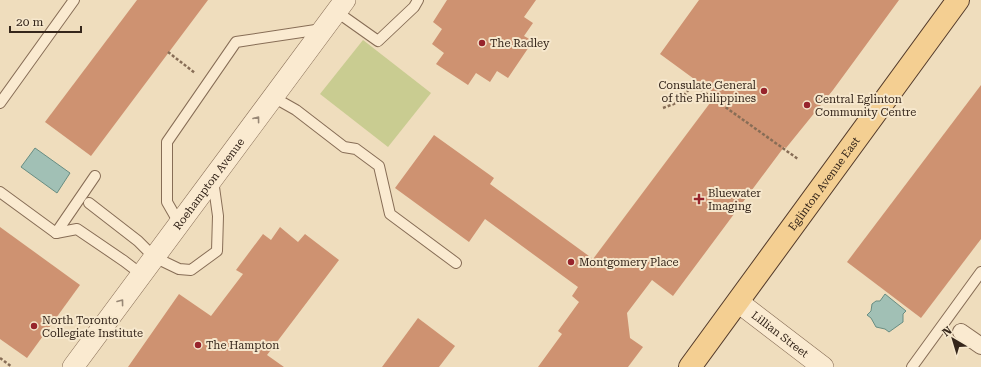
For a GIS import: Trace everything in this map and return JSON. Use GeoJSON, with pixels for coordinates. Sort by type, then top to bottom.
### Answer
{"type":"FeatureCollection","features":[{"type":"Feature","properties":{"kind":"main road","name":"Eglinton Avenue East"},"geometry":{"type":"LineString","coordinates":[[690,367],[958,0]]}},
{"type":"Feature","properties":{"kind":"street","name":"Roehampton Avenue"},"geometry":{"type":"LineString","coordinates":[[73,367],[341,6]]}},
{"type":"Feature","properties":{"kind":"street","name":"Lillian Street"},"geometry":{"type":"LineString","coordinates":[[738,302],[823,367]]}},
{"type":"Feature","properties":{"kind":"street"},"geometry":{"type":"LineString","coordinates":[[961,332],[981,346]]}},
{"type":"Feature","properties":{"kind":"lane"},"geometry":{"type":"LineString","coordinates":[[0,103],[74,0]]}},
{"type":"Feature","properties":{"kind":"lane"},"geometry":{"type":"LineString","coordinates":[[341,6],[378,41],[414,7],[418,0]]}},
{"type":"Feature","properties":{"kind":"lane"},"geometry":{"type":"LineString","coordinates":[[179,223],[167,202],[167,142],[236,42],[324,28]]}},
{"type":"Feature","properties":{"kind":"lane"},"geometry":{"type":"LineString","coordinates":[[273,97],[296,110],[344,147],[356,149],[379,166],[390,214],[456,263]]}},
{"type":"Feature","properties":{"kind":"lane"},"geometry":{"type":"LineString","coordinates":[[56,233],[95,176]]}},
{"type":"Feature","properties":{"kind":"lane"},"geometry":{"type":"LineString","coordinates":[[89,204],[138,241],[154,257],[179,269],[191,270],[217,251],[218,216],[212,178]]}},
{"type":"Feature","properties":{"kind":"lane"},"geometry":{"type":"LineString","coordinates":[[0,192],[56,233],[77,229],[124,260],[141,274]]}},
{"type":"Feature","properties":{"kind":"lane"},"geometry":{"type":"LineString","coordinates":[[912,367],[981,272]]}},
{"type":"Feature","properties":{"kind":"path"},"geometry":{"type":"LineString","coordinates":[[168,52],[208,83]]}},
{"type":"Feature","properties":{"kind":"path"},"geometry":{"type":"LineString","coordinates":[[662,108],[679,102],[692,84],[798,159]]}},
{"type":"Feature","properties":{"kind":"path"},"geometry":{"type":"LineString","coordinates":[[0,358],[12,367]]}},
{"type":"Feature","properties":{"kind":"green space"},"geometry":{"type":"Polygon","coordinates":[[[363,40],[431,93],[388,147],[320,94],[363,40]]]}},
{"type":"Feature","properties":{"kind":"water"},"geometry":{"type":"Polygon","coordinates":[[[35,148],[70,173],[57,193],[21,167],[35,148]]]}},
{"type":"Feature","properties":{"kind":"water"},"geometry":{"type":"Polygon","coordinates":[[[885,294],[906,311],[903,314],[903,322],[889,332],[885,329],[876,327],[871,318],[867,315],[871,311],[872,304],[876,301],[880,301],[885,294]]]}},
{"type":"Feature","properties":{"kind":"building"},"geometry":{"type":"Polygon","coordinates":[[[137,0],[208,0],[91,156],[45,122],[137,0]]]}},
{"type":"Feature","properties":{"kind":"building","name":"The Radley"},"geometry":{"type":"Polygon","coordinates":[[[447,0],[536,0],[524,17],[533,23],[524,36],[533,41],[508,78],[497,71],[490,82],[476,73],[468,85],[436,64],[444,53],[432,44],[442,29],[433,22],[447,0]]]}},
{"type":"Feature","properties":{"kind":"building"},"geometry":{"type":"Polygon","coordinates":[[[699,0],[899,0],[833,90],[786,148],[784,147],[673,296],[652,280],[627,313],[630,338],[643,347],[628,367],[538,367],[562,334],[558,331],[579,302],[572,296],[578,287],[485,219],[469,242],[395,188],[434,135],[494,178],[490,184],[593,259],[716,95],[660,54],[699,0]]]}},
{"type":"Feature","properties":{"kind":"building"},"geometry":{"type":"Polygon","coordinates":[[[981,85],[981,239],[921,318],[847,262],[981,85]]]}},
{"type":"Feature","properties":{"kind":"building","name":"North Toronto Collegiate Institute"},"geometry":{"type":"Polygon","coordinates":[[[0,227],[80,285],[27,358],[0,339],[0,227]]]}},
{"type":"Feature","properties":{"kind":"building"},"geometry":{"type":"Polygon","coordinates":[[[280,227],[298,242],[305,234],[339,260],[267,355],[284,367],[128,367],[179,294],[211,316],[243,274],[236,270],[263,234],[271,240],[280,227]]]}},
{"type":"Feature","properties":{"kind":"building"},"geometry":{"type":"Polygon","coordinates":[[[418,318],[455,346],[439,367],[382,367],[418,318]]]}},
{"type":"Feature","properties":{"kind":"place","name":"The Radley"},"geometry":{"type":"Point","coordinates":[482,43]}},
{"type":"Feature","properties":{"kind":"place","name":"Consulate General of the Philippines"},"geometry":{"type":"Point","coordinates":[764,91]}},
{"type":"Feature","properties":{"kind":"place","name":"Central Eglinton Community Centre"},"geometry":{"type":"Point","coordinates":[807,105]}},
{"type":"Feature","properties":{"kind":"place","name":"Bluewater Imaging"},"geometry":{"type":"Point","coordinates":[699,199]}},
{"type":"Feature","properties":{"kind":"place","name":"Montgomery Place"},"geometry":{"type":"Point","coordinates":[571,262]}},
{"type":"Feature","properties":{"kind":"place","name":"North Toronto Collegiate Institute"},"geometry":{"type":"Point","coordinates":[34,326]}},
{"type":"Feature","properties":{"kind":"place","name":"The Hampton"},"geometry":{"type":"Point","coordinates":[198,345]}}]}
